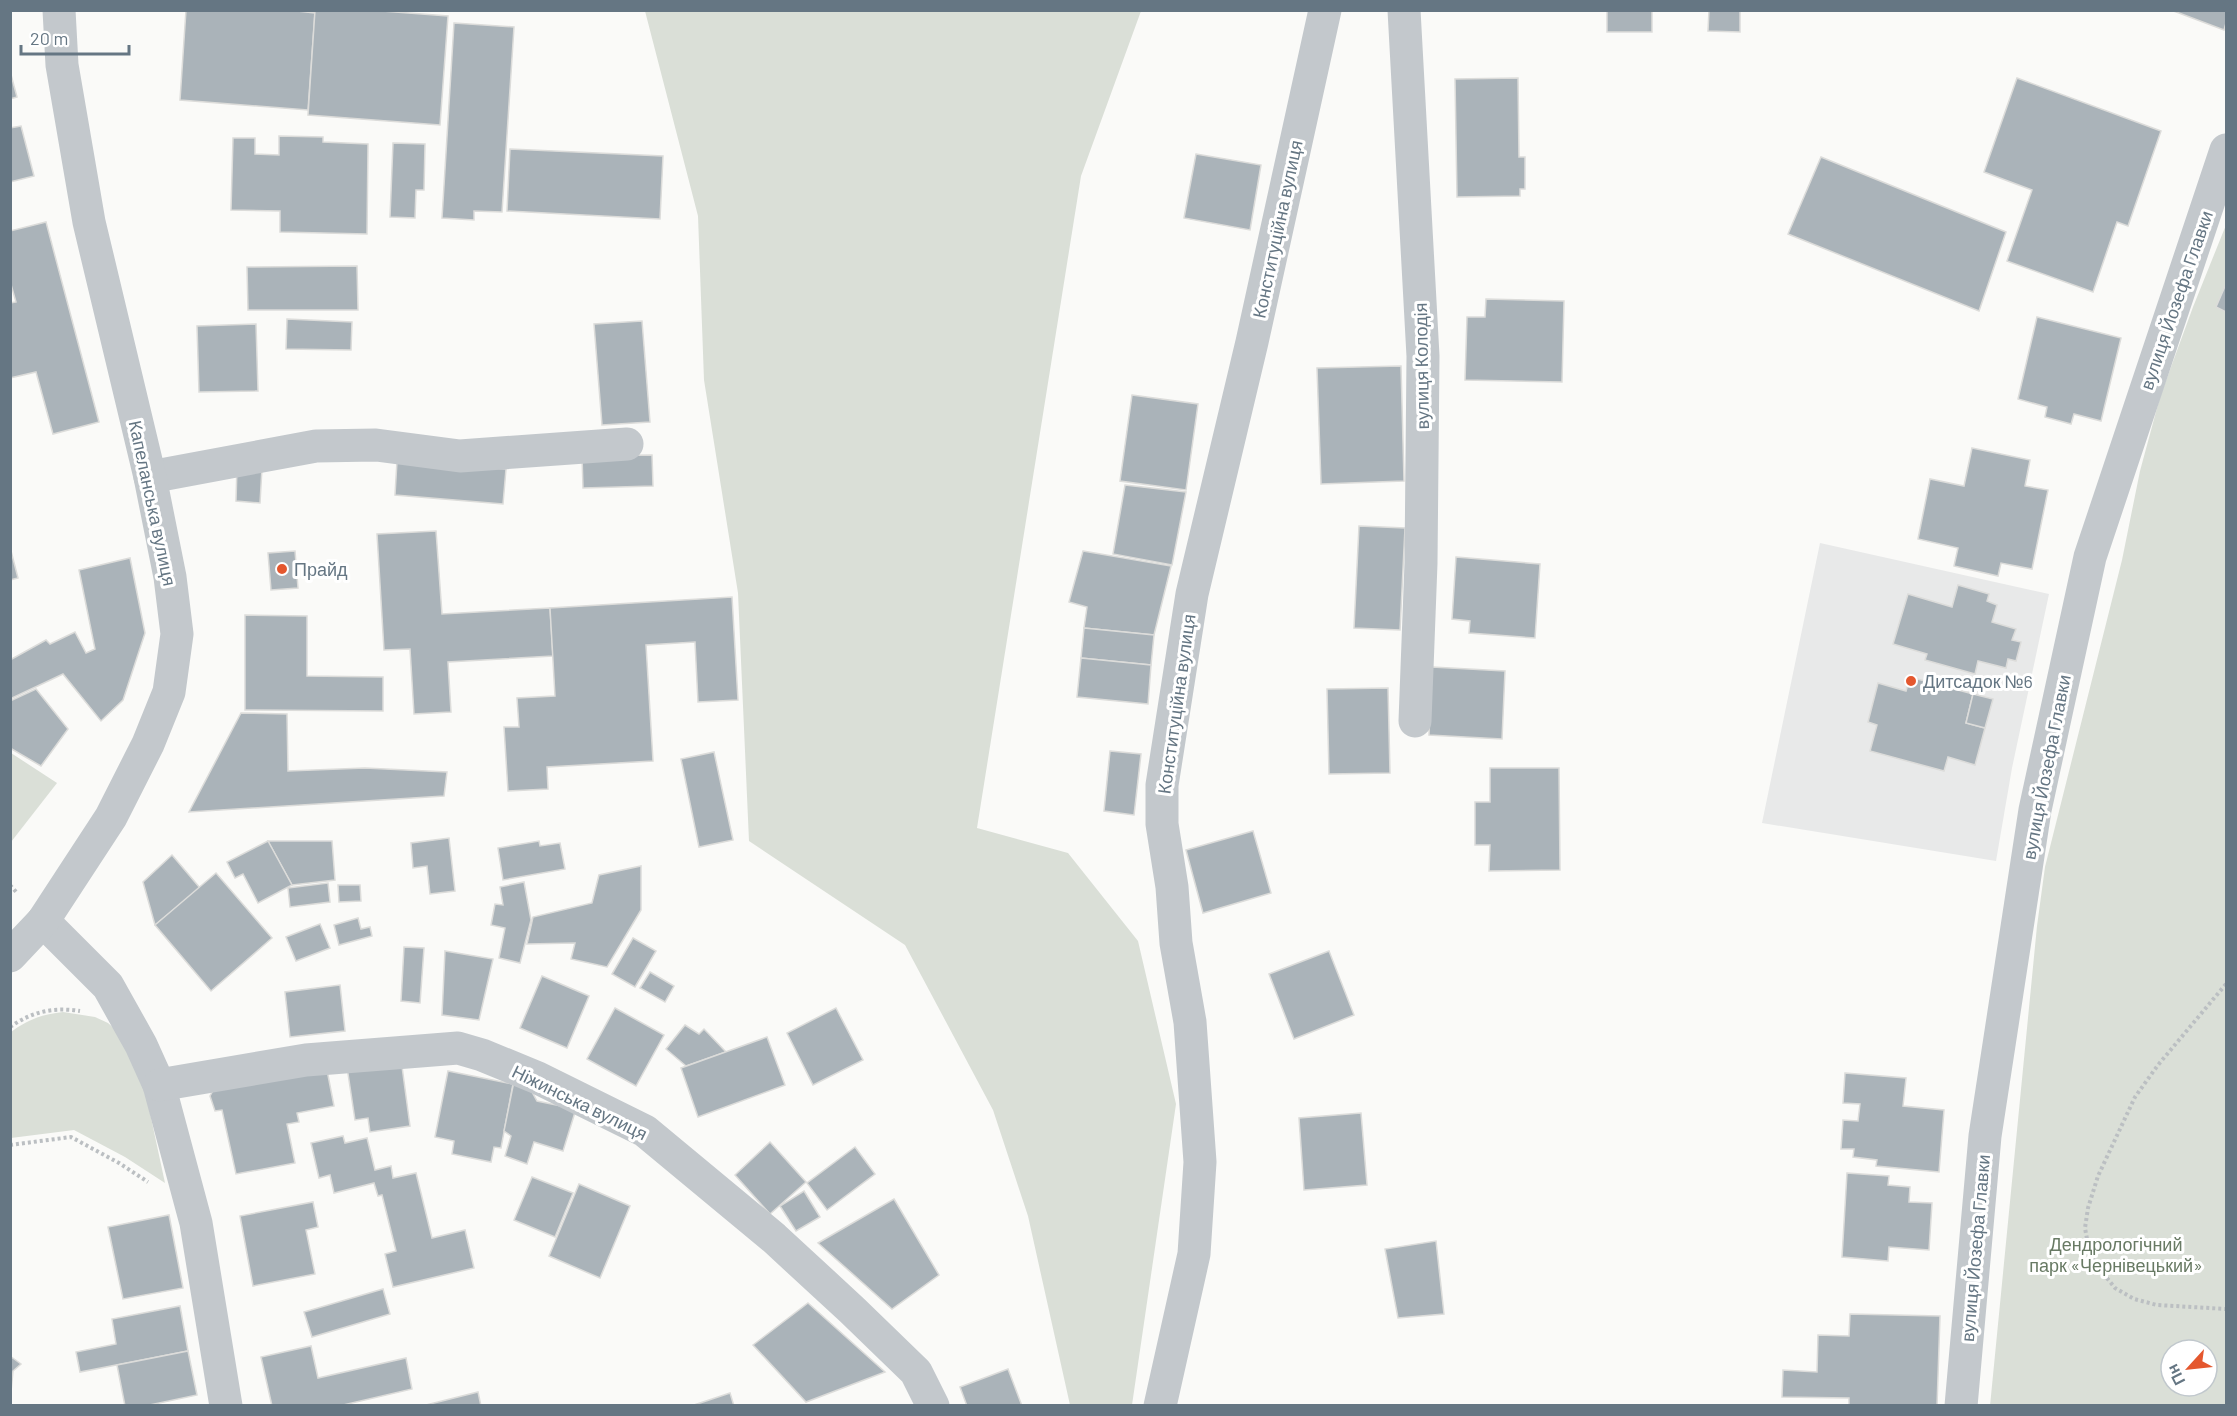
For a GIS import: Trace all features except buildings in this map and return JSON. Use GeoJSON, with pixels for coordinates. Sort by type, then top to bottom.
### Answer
{"type":"FeatureCollection","features":[{"type":"Feature","properties":{"kind":"street","name":"Капеланська вулиця"},"geometry":{"type":"LineString","coordinates":[[10,956],[43,921],[111,817],[148,744],[169,692],[177,634],[170,577],[150,477],[89,222],[62,65],[58,10]]}},
{"type":"Feature","properties":{"kind":"street","name":"Конституційна вулиця"},"geometry":{"type":"LineString","coordinates":[[1160,1406],[1194,1254],[1200,1162],[1190,1022],[1176,943],[1172,887],[1162,824],[1162,785],[1192,594],[1252,342],[1325,10]]}},
{"type":"Feature","properties":{"kind":"street","name":"вулиця Колодія"},"geometry":{"type":"LineString","coordinates":[[1404,10],[1423,356],[1421,563],[1415,721]]}},
{"type":"Feature","properties":{"kind":"street","name":"вулиця Йозефа Главки"},"geometry":{"type":"LineString","coordinates":[[1961,1406],[1985,1136],[2037,799],[2090,557],[2226,150]]}},
{"type":"Feature","properties":{"kind":"street"},"geometry":{"type":"LineString","coordinates":[[150,477],[315,446],[376,445],[460,456],[627,444]]}},
{"type":"Feature","properties":{"kind":"street"},"geometry":{"type":"LineString","coordinates":[[43,921],[108,986],[141,1045],[159,1085],[196,1223],[226,1406]]}},
{"type":"Feature","properties":{"kind":"street","name":"Ніжинська вулиця"},"geometry":{"type":"LineString","coordinates":[[159,1085],[306,1060],[458,1048],[482,1055],[538,1078],[645,1131],[695,1172],[774,1238],[915,1372],[933,1406]]}},
{"type":"Feature","properties":{"kind":"path"},"geometry":{"type":"LineString","coordinates":[[2226,984],[2157,1065],[2135,1097],[2098,1176],[2088,1208],[2085,1228],[2094,1262],[2115,1288],[2134,1299],[2157,1305],[2226,1309]]}},
{"type":"Feature","properties":{"kind":"path"},"geometry":{"type":"LineString","coordinates":[[10,1145],[71,1137],[119,1163]]}},
{"type":"Feature","properties":{"kind":"shaded area","name":"Дитсадок №6"},"geometry":{"type":"Polygon","coordinates":[[[1820,543],[2049,594],[2012,768],[1996,861],[1762,823],[1820,543]]]}},
{"type":"Feature","properties":{"kind":"green space"},"geometry":{"type":"Polygon","coordinates":[[[645,11],[1141,11],[1081,176],[977,828],[1068,853],[1138,941],[1176,1104],[1132,1405],[1070,1405],[1028,1216],[993,1110],[905,945],[749,841],[738,593],[704,380],[698,216],[645,11]]]}},
{"type":"Feature","properties":{"kind":"green space","name":"Дендрологічний парк «Чернівецький»"},"geometry":{"type":"Polygon","coordinates":[[[2226,225],[2226,1405],[1990,1406],[2037,926],[2045,867],[2122,560],[2140,471],[2160,397],[2226,225]]]}},
{"type":"Feature","properties":{"kind":"green space"},"geometry":{"type":"Polygon","coordinates":[[[11,753],[57,783],[11,842],[11,753]]]}},
{"type":"Feature","properties":{"kind":"green space"},"geometry":{"type":"Polygon","coordinates":[[[63,1012],[95,1017],[108,1023],[118,1032],[145,1090],[165,1183],[125,1157],[74,1130],[11,1138],[10,1033],[35,1018],[63,1012]]]}},
{"type":"Feature","properties":{"kind":"place","name":"Прайд"},"geometry":{"type":"Point","coordinates":[282,569]}},
{"type":"Feature","properties":{"kind":"place","name":"Дитсадок №6"},"geometry":{"type":"Point","coordinates":[1911,681]}}]}
